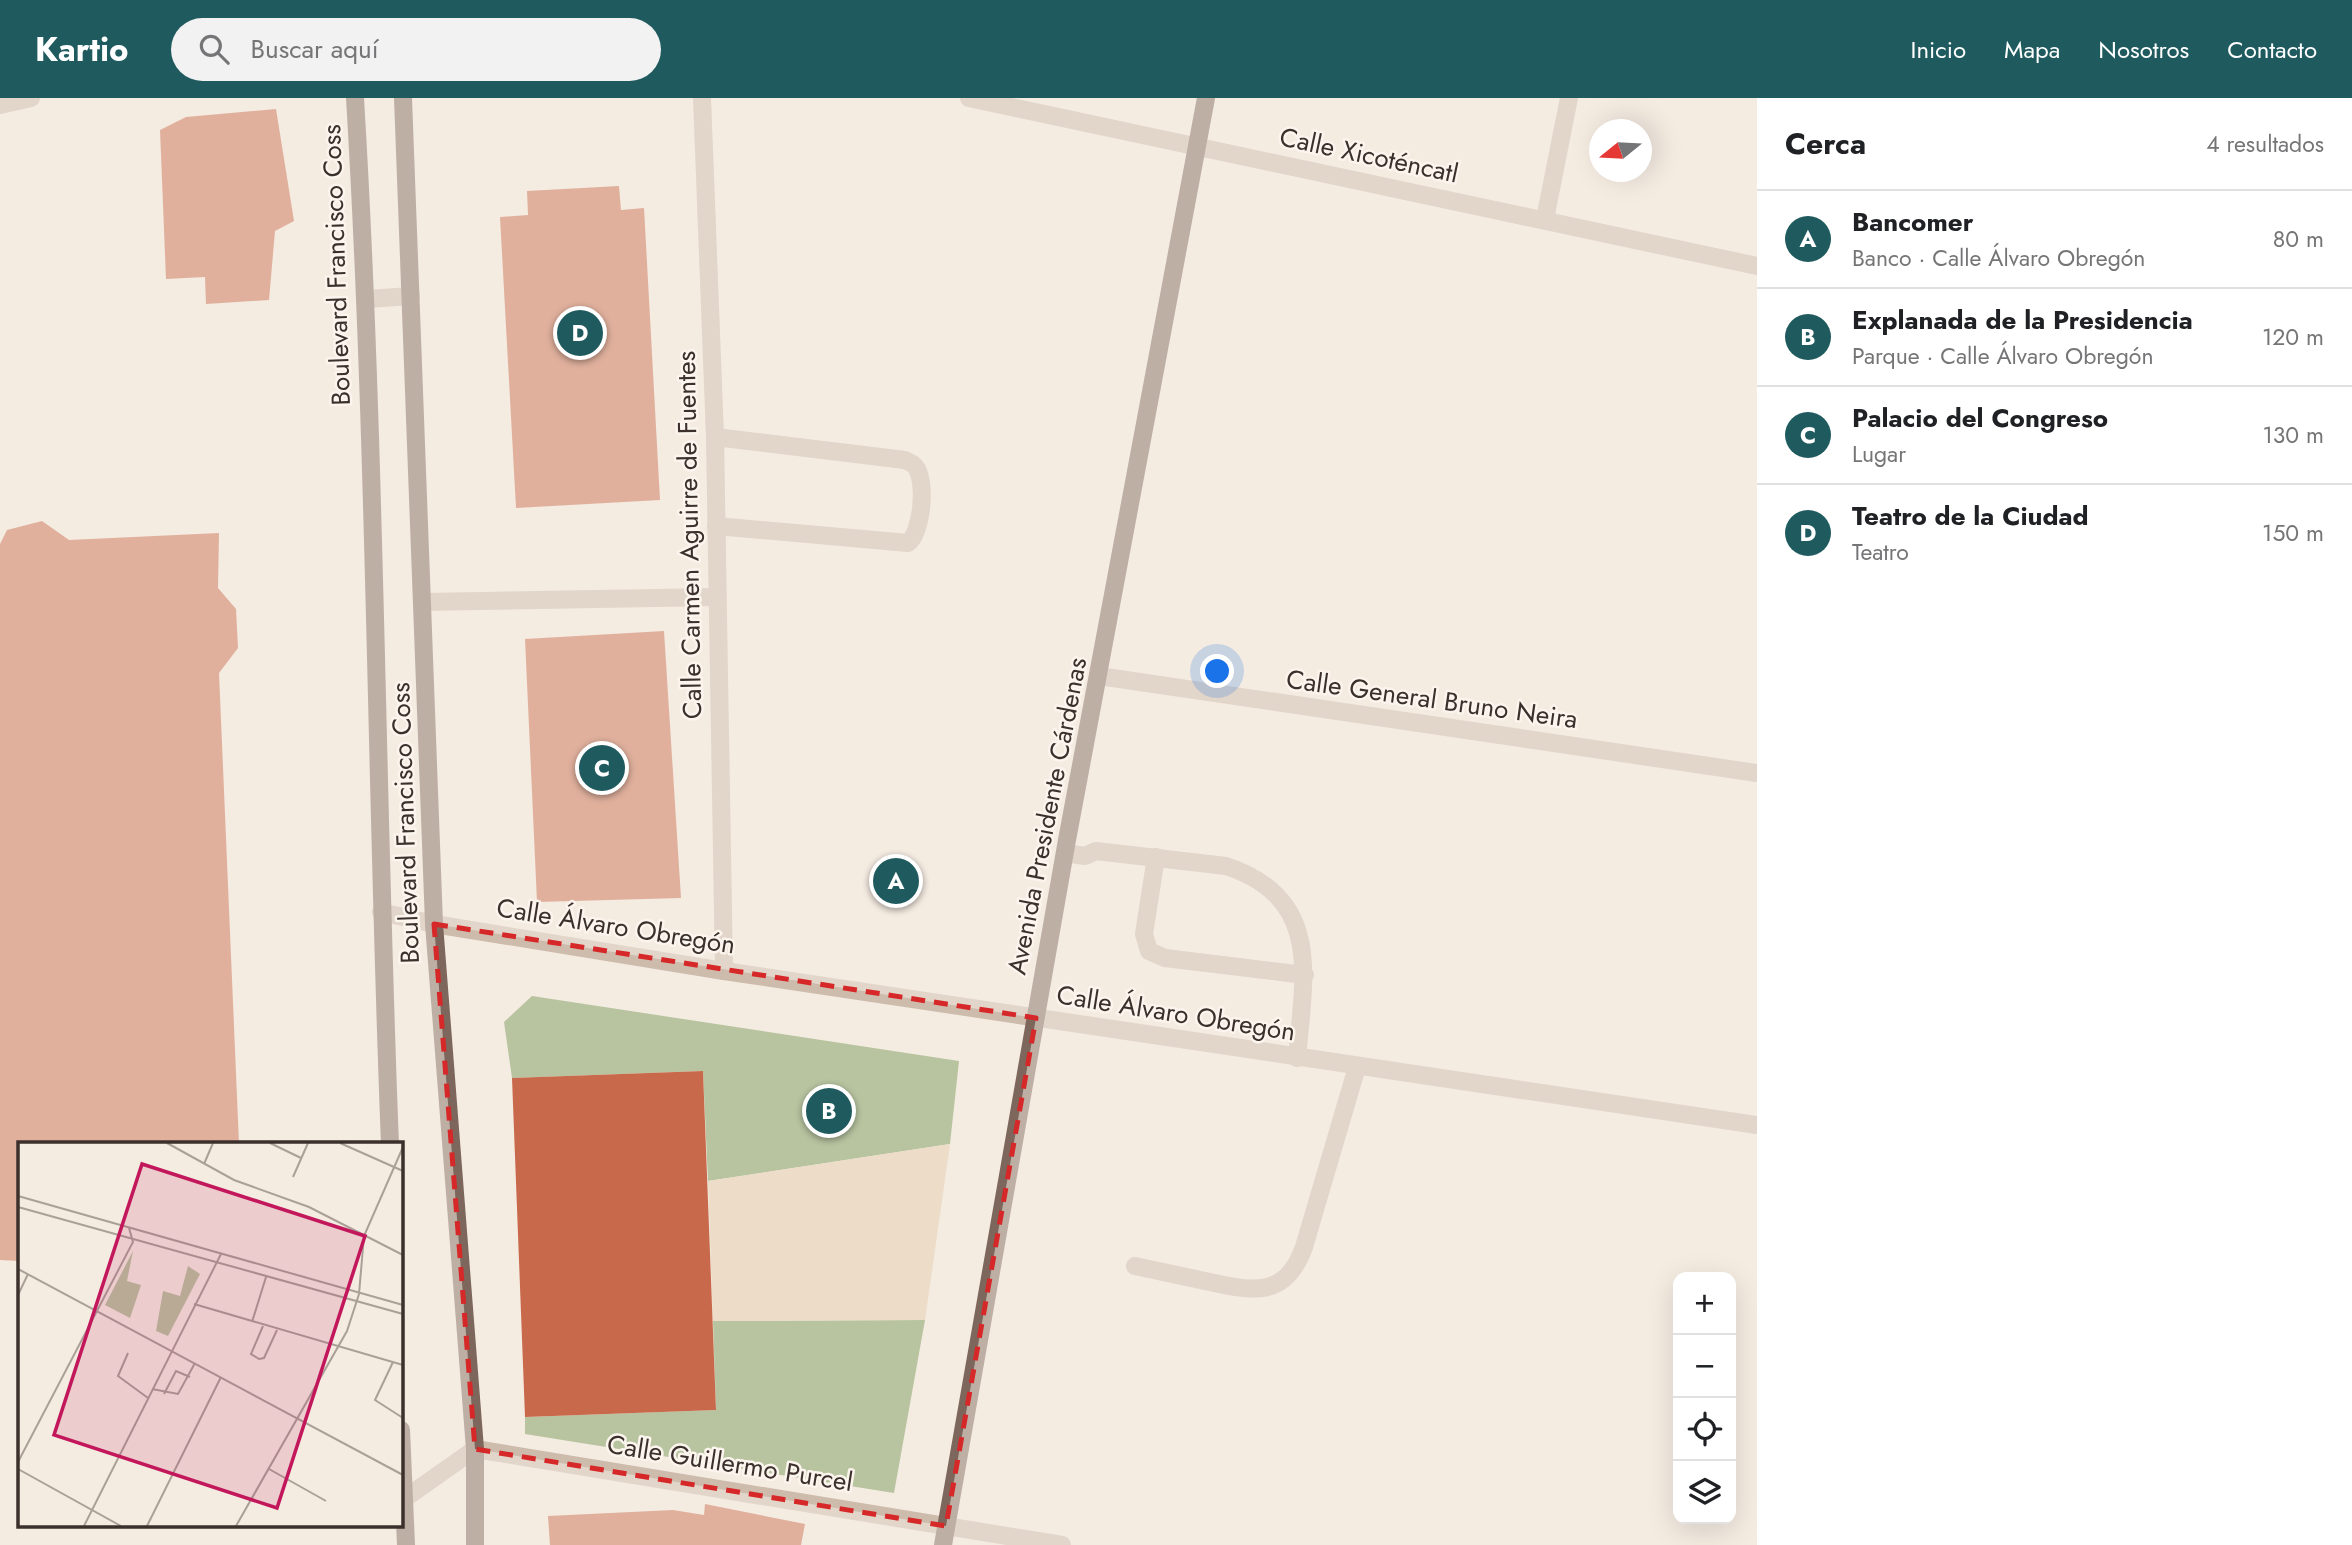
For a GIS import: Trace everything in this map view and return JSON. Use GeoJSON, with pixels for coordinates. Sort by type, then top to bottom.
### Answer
{"type":"FeatureCollection","features":[{"type":"Feature","properties":{"kind":"main road","name":"Boulevard Francisco Coss"},"geometry":{"type":"LineString","coordinates":[[355,98],[367,299],[381,912],[390,1142]]}},
{"type":"Feature","properties":{"kind":"main road","name":"Boulevard Francisco Coss"},"geometry":{"type":"LineString","coordinates":[[403,98],[434,924],[475,1449],[475,1545]]}},
{"type":"Feature","properties":{"kind":"main road","name":"Avenida Presidente Cárdenas"},"geometry":{"type":"LineString","coordinates":[[943,1545],[1066,847],[1206,98]]}},
{"type":"Feature","properties":{"kind":"main road"},"geometry":{"type":"LineString","coordinates":[[402,1453],[405,1545]]}},
{"type":"Feature","properties":{"kind":"street"},"geometry":{"type":"LineString","coordinates":[[0,105],[31,98]]}},
{"type":"Feature","properties":{"kind":"street","name":"Calle Carmen Aguirre de Fuentes"},"geometry":{"type":"LineString","coordinates":[[702,98],[715,438],[724,971]]}},
{"type":"Feature","properties":{"kind":"street","name":"Calle Xicoténcatl"},"geometry":{"type":"LineString","coordinates":[[969,98],[1757,266]]}},
{"type":"Feature","properties":{"kind":"street"},"geometry":{"type":"LineString","coordinates":[[1545,219],[1569,98]]}},
{"type":"Feature","properties":{"kind":"street"},"geometry":{"type":"LineString","coordinates":[[367,299],[411,296]]}},
{"type":"Feature","properties":{"kind":"street"},"geometry":{"type":"LineString","coordinates":[[715,438],[905,460],[915,466],[922,488],[918,530],[908,544],[716,526]]}},
{"type":"Feature","properties":{"kind":"street"},"geometry":{"type":"LineString","coordinates":[[423,601],[716,597]]}},
{"type":"Feature","properties":{"kind":"street","name":"Calle General Bruno Neira"},"geometry":{"type":"LineString","coordinates":[[1099,676],[1757,773]]}},
{"type":"Feature","properties":{"kind":"street"},"geometry":{"type":"LineString","coordinates":[[1066,847],[1085,856],[1096,851],[1226,866],[1263,883],[1279,897],[1298,928],[1304,952],[1305,975],[1297,1058]]}},
{"type":"Feature","properties":{"kind":"street"},"geometry":{"type":"LineString","coordinates":[[1156,857],[1144,934],[1149,951],[1165,958],[1305,975]]}},
{"type":"Feature","properties":{"kind":"street","name":"Calle Álvaro Obregón"},"geometry":{"type":"LineString","coordinates":[[381,912],[434,924],[724,971],[1757,1125]]}},
{"type":"Feature","properties":{"kind":"street"},"geometry":{"type":"LineString","coordinates":[[1135,1266],[1246,1290],[1265,1289],[1284,1280],[1298,1265],[1357,1067]]}},
{"type":"Feature","properties":{"kind":"street"},"geometry":{"type":"LineString","coordinates":[[404,1499],[475,1449]]}},
{"type":"Feature","properties":{"kind":"street","name":"Calle Guillermo Purcel"},"geometry":{"type":"LineString","coordinates":[[475,1449],[1062,1545]]}},
{"type":"Feature","properties":{"kind":"highlighted area"},"geometry":{"type":"Polygon","coordinates":[[[434,924],[1036,1018],[946,1526],[475,1449],[434,924]]]}},
{"type":"Feature","properties":{"kind":"green space"},"geometry":{"type":"Polygon","coordinates":[[[532,996],[959,1061],[950,1144],[708,1181],[703,1071],[512,1078],[504,1022],[532,996]]]}},
{"type":"Feature","properties":{"kind":"green space"},"geometry":{"type":"Polygon","coordinates":[[[925,1320],[894,1493],[525,1434],[525,1417],[716,1410],[713,1321],[925,1320]]]}},
{"type":"Feature","properties":{"kind":"shaded area"},"geometry":{"type":"Polygon","coordinates":[[[950,1144],[925,1320],[713,1321],[708,1181],[950,1144]]]}},
{"type":"Feature","properties":{"kind":"building"},"geometry":{"type":"Polygon","coordinates":[[[276,109],[294,221],[275,231],[269,300],[206,304],[205,277],[166,279],[160,130],[186,117],[276,109]]]}},
{"type":"Feature","properties":{"kind":"building"},"geometry":{"type":"Polygon","coordinates":[[[619,186],[621,210],[644,208],[660,500],[516,508],[500,217],[528,215],[527,191],[619,186]]]}},
{"type":"Feature","properties":{"kind":"building"},"geometry":{"type":"Polygon","coordinates":[[[42,521],[69,540],[219,533],[218,588],[236,609],[238,648],[219,673],[239,1142],[18,1142],[18,1261],[0,1260],[0,544],[7,530],[42,521]]]}},
{"type":"Feature","properties":{"kind":"building"},"geometry":{"type":"Polygon","coordinates":[[[664,631],[681,898],[537,902],[525,639],[664,631]]]}},
{"type":"Feature","properties":{"kind":"building"},"geometry":{"type":"Polygon","coordinates":[[[703,1071],[716,1410],[525,1417],[512,1078],[703,1071]]]}},
{"type":"Feature","properties":{"kind":"building"},"geometry":{"type":"Polygon","coordinates":[[[705,1504],[805,1524],[801,1545],[550,1545],[548,1516],[673,1510],[704,1515],[705,1504]]]}},
{"type":"Feature","properties":{"kind":"place","name":"Teatro de la Ciudad"},"geometry":{"type":"Point","coordinates":[580,333]}},
{"type":"Feature","properties":{"kind":"place","name":"Palacio del Congreso"},"geometry":{"type":"Point","coordinates":[602,768]}},
{"type":"Feature","properties":{"kind":"place","name":"Bancomer"},"geometry":{"type":"Point","coordinates":[896,881]}},
{"type":"Feature","properties":{"kind":"place","name":"Explanada de la Presidencia"},"geometry":{"type":"Point","coordinates":[829,1111]}}]}
